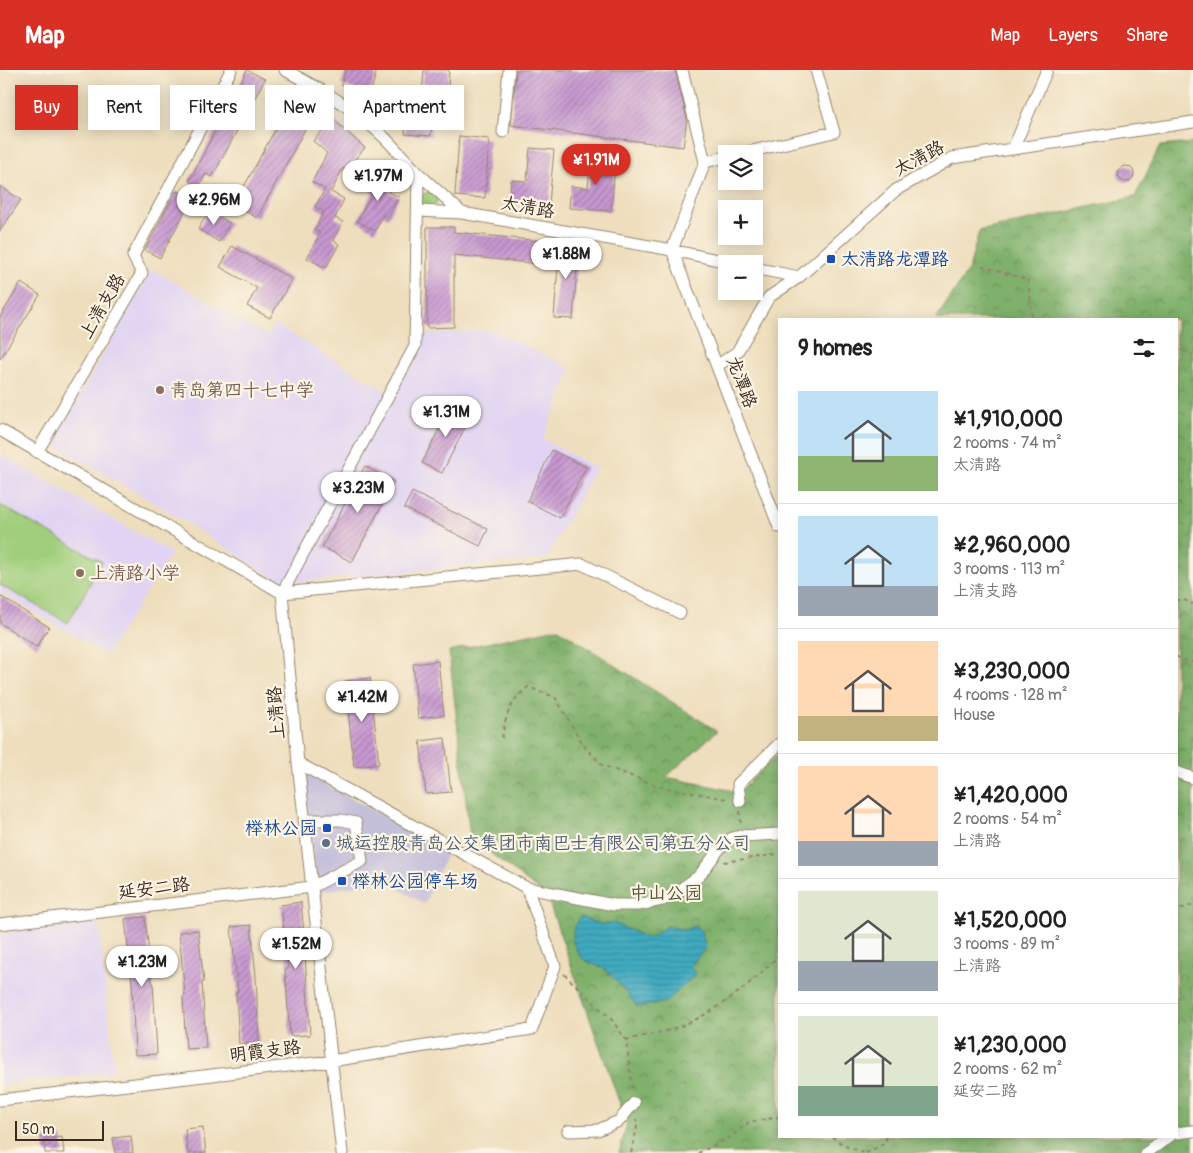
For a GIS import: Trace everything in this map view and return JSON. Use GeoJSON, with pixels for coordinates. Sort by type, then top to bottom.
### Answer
{"type":"FeatureCollection","features":[{"type":"Feature","properties":{"kind":"street","name":"上清支路"},"geometry":{"type":"LineString","coordinates":[[37,452],[142,273],[133,256],[231,70]]}},
{"type":"Feature","properties":{"kind":"street"},"geometry":{"type":"LineString","coordinates":[[285,70],[357,113],[462,213]]}},
{"type":"Feature","properties":{"kind":"street"},"geometry":{"type":"LineString","coordinates":[[503,132],[508,70]]}},
{"type":"Feature","properties":{"kind":"street"},"geometry":{"type":"LineString","coordinates":[[672,250],[705,162],[682,70]]}},
{"type":"Feature","properties":{"kind":"street"},"geometry":{"type":"LineString","coordinates":[[763,148],[834,132],[816,70]]}},
{"type":"Feature","properties":{"kind":"street"},"geometry":{"type":"LineString","coordinates":[[1013,149],[1047,70]]}},
{"type":"Feature","properties":{"kind":"street","name":"太清路"},"geometry":{"type":"LineString","coordinates":[[717,366],[737,352],[769,297],[799,277],[896,190],[952,158],[1193,122]]}},
{"type":"Feature","properties":{"kind":"street"},"geometry":{"type":"LineString","coordinates":[[705,162],[718,159]]}},
{"type":"Feature","properties":{"kind":"street"},"geometry":{"type":"LineString","coordinates":[[282,593],[415,346],[418,173]]}},
{"type":"Feature","properties":{"kind":"street","name":"太清路"},"geometry":{"type":"LineString","coordinates":[[418,211],[462,213],[672,250],[718,260]]}},
{"type":"Feature","properties":{"kind":"street","name":"龙潭路"},"geometry":{"type":"LineString","coordinates":[[672,250],[778,524]]}},
{"type":"Feature","properties":{"kind":"street"},"geometry":{"type":"LineString","coordinates":[[763,270],[799,277]]}},
{"type":"Feature","properties":{"kind":"street"},"geometry":{"type":"LineString","coordinates":[[0,430],[282,593],[582,564],[680,613]]}},
{"type":"Feature","properties":{"kind":"street","name":"上清路"},"geometry":{"type":"LineString","coordinates":[[282,593],[304,820],[342,1153]]}},
{"type":"Feature","properties":{"kind":"street"},"geometry":{"type":"LineString","coordinates":[[740,801],[738,784],[778,745]]}},
{"type":"Feature","properties":{"kind":"street"},"geometry":{"type":"LineString","coordinates":[[298,763],[527,888],[614,905],[640,906],[663,900],[699,876],[720,848],[732,838],[778,834]]}},
{"type":"Feature","properties":{"kind":"street"},"geometry":{"type":"LineString","coordinates":[[1178,773],[1193,778]]}},
{"type":"Feature","properties":{"kind":"street","name":"延安二路"},"geometry":{"type":"LineString","coordinates":[[0,924],[312,886],[362,861],[356,823],[341,820],[304,820]]}},
{"type":"Feature","properties":{"kind":"street"},"geometry":{"type":"LineString","coordinates":[[527,888],[555,966]]}},
{"type":"Feature","properties":{"kind":"street","name":"明霞支路"},"geometry":{"type":"LineString","coordinates":[[0,1100],[331,1061],[532,1030],[555,966]]}},
{"type":"Feature","properties":{"kind":"street"},"geometry":{"type":"LineString","coordinates":[[568,1131],[598,1130],[619,1121],[634,1103]]}},
{"type":"Feature","properties":{"kind":"street"},"geometry":{"type":"LineString","coordinates":[[1178,1133],[1193,1131]]}},
{"type":"Feature","properties":{"kind":"street"},"geometry":{"type":"LineString","coordinates":[[1146,1153],[1167,1138]]}},
{"type":"Feature","properties":{"kind":"path"},"geometry":{"type":"LineString","coordinates":[[982,266],[1028,280],[1032,318]]}},
{"type":"Feature","properties":{"kind":"path"},"geometry":{"type":"LineString","coordinates":[[1178,349],[1193,355]]}},
{"type":"Feature","properties":{"kind":"path"},"geometry":{"type":"LineString","coordinates":[[1178,600],[1184,600],[1193,604]]}},
{"type":"Feature","properties":{"kind":"path"},"geometry":{"type":"LineString","coordinates":[[1178,657],[1193,662]]}},
{"type":"Feature","properties":{"kind":"path"},"geometry":{"type":"LineString","coordinates":[[502,738],[506,713],[518,695],[528,687],[555,697],[584,746],[602,765],[661,787],[740,801],[741,836]]}},
{"type":"Feature","properties":{"kind":"path"},"geometry":{"type":"LineString","coordinates":[[708,864],[778,854]]}},
{"type":"Feature","properties":{"kind":"path"},"geometry":{"type":"LineString","coordinates":[[1178,910],[1193,906]]}},
{"type":"Feature","properties":{"kind":"path"},"geometry":{"type":"LineString","coordinates":[[555,966],[612,1020],[626,1040],[686,1024],[723,1004],[754,980],[778,956]]}},
{"type":"Feature","properties":{"kind":"path"},"geometry":{"type":"LineString","coordinates":[[698,1153],[731,1137],[749,1122],[778,1117]]}},
{"type":"Feature","properties":{"kind":"path"},"geometry":{"type":"LineString","coordinates":[[834,1138],[842,1145],[865,1153],[885,1143],[886,1138]]}},
{"type":"Feature","properties":{"kind":"shaded area"},"geometry":{"type":"Polygon","coordinates":[[[152,269],[267,336],[275,324],[387,392],[417,335],[494,330],[571,369],[543,439],[596,468],[546,559],[281,583],[167,510],[52,444],[152,269]]]}},
{"type":"Feature","properties":{"kind":"shaded area","name":"上清路小学"},"geometry":{"type":"Polygon","coordinates":[[[0,454],[172,553],[106,654],[0,592],[0,454]]]}},
{"type":"Feature","properties":{"kind":"shaded area","name":"榉林公园停车场"},"geometry":{"type":"Polygon","coordinates":[[[303,773],[449,850],[424,904],[386,881],[318,892],[303,773]]]}},
{"type":"Feature","properties":{"kind":"shaded area"},"geometry":{"type":"Polygon","coordinates":[[[99,923],[114,1072],[0,1084],[0,934],[99,923]]]}},
{"type":"Feature","properties":{"kind":"green space","name":"中山公园"},"geometry":{"type":"Polygon","coordinates":[[[1193,143],[1193,1153],[619,1153],[627,1124],[547,897],[470,837],[449,651],[557,628],[717,731],[666,777],[739,792],[778,754],[778,1138],[1178,1138],[1178,318],[937,318],[969,269],[979,231],[1135,197],[1160,146],[1193,143]]]}},
{"type":"Feature","properties":{"kind":"green space"},"geometry":{"type":"Polygon","coordinates":[[[429,192],[435,194],[437,200],[435,206],[429,208],[423,206],[421,200],[423,194],[429,192]]]}},
{"type":"Feature","properties":{"kind":"green space"},"geometry":{"type":"Polygon","coordinates":[[[0,505],[102,562],[68,623],[0,585],[0,505]]]}},
{"type":"Feature","properties":{"kind":"water"},"geometry":{"type":"Polygon","coordinates":[[[580,917],[600,924],[613,923],[648,938],[667,926],[685,930],[695,926],[701,931],[706,947],[690,967],[696,974],[666,1002],[637,1007],[609,973],[602,967],[585,961],[579,954],[574,943],[573,932],[576,922],[580,917]]]}},
{"type":"Feature","properties":{"kind":"building"},"geometry":{"type":"Polygon","coordinates":[[[247,70],[265,79],[255,97],[255,85],[239,85],[247,70]]]}},
{"type":"Feature","properties":{"kind":"building"},"geometry":{"type":"Polygon","coordinates":[[[346,70],[377,70],[373,85],[341,85],[346,70]]]}},
{"type":"Feature","properties":{"kind":"building"},"geometry":{"type":"Polygon","coordinates":[[[424,70],[449,70],[448,85],[423,85],[424,70]]]}},
{"type":"Feature","properties":{"kind":"building"},"geometry":{"type":"Polygon","coordinates":[[[516,70],[675,70],[687,119],[683,147],[511,125],[516,70]]]}},
{"type":"Feature","properties":{"kind":"building"},"geometry":{"type":"Polygon","coordinates":[[[334,120],[365,148],[345,170],[343,168],[331,192],[344,199],[335,218],[343,222],[333,240],[339,244],[326,268],[307,258],[320,233],[314,230],[324,212],[315,207],[325,189],[312,182],[327,153],[313,141],[323,130],[334,130],[334,120]]]}},
{"type":"Feature","properties":{"kind":"building"},"geometry":{"type":"Polygon","coordinates":[[[216,130],[237,130],[212,177],[206,174],[199,186],[189,181],[216,130]]]}},
{"type":"Feature","properties":{"kind":"building"},"geometry":{"type":"Polygon","coordinates":[[[275,130],[305,130],[257,218],[234,205],[275,130]]]}},
{"type":"Feature","properties":{"kind":"building"},"geometry":{"type":"Polygon","coordinates":[[[405,130],[431,130],[431,136],[405,134],[405,130]]]}},
{"type":"Feature","properties":{"kind":"building"},"geometry":{"type":"Polygon","coordinates":[[[459,136],[489,139],[485,198],[455,196],[459,136]]]}},
{"type":"Feature","properties":{"kind":"building"},"geometry":{"type":"Polygon","coordinates":[[[530,148],[554,150],[549,204],[509,201],[511,180],[527,181],[530,148]]]}},
{"type":"Feature","properties":{"kind":"building"},"geometry":{"type":"Polygon","coordinates":[[[591,154],[616,156],[611,211],[569,208],[571,186],[588,188],[591,154]]]}},
{"type":"Feature","properties":{"kind":"building"},"geometry":{"type":"Polygon","coordinates":[[[1123,166],[1129,166],[1134,171],[1132,180],[1123,182],[1118,177],[1118,171],[1123,166]]]}},
{"type":"Feature","properties":{"kind":"building"},"geometry":{"type":"Polygon","coordinates":[[[374,173],[393,183],[388,192],[399,197],[388,218],[383,215],[375,231],[357,221],[373,192],[366,188],[374,173]]]}},
{"type":"Feature","properties":{"kind":"building"},"geometry":{"type":"Polygon","coordinates":[[[0,186],[21,200],[0,231],[0,186]]]}},
{"type":"Feature","properties":{"kind":"building"},"geometry":{"type":"Polygon","coordinates":[[[176,191],[191,200],[160,258],[145,250],[176,191]]]}},
{"type":"Feature","properties":{"kind":"building"},"geometry":{"type":"Polygon","coordinates":[[[209,211],[230,223],[219,242],[198,229],[209,211]]]}},
{"type":"Feature","properties":{"kind":"building"},"geometry":{"type":"Polygon","coordinates":[[[427,227],[454,227],[454,232],[541,241],[539,264],[454,255],[454,327],[427,328],[427,227]]]}},
{"type":"Feature","properties":{"kind":"building"},"geometry":{"type":"Polygon","coordinates":[[[560,240],[579,242],[573,319],[554,318],[560,240]]]}},
{"type":"Feature","properties":{"kind":"building"},"geometry":{"type":"Polygon","coordinates":[[[232,246],[292,279],[270,318],[247,306],[257,288],[220,267],[232,246]]]}},
{"type":"Feature","properties":{"kind":"building"},"geometry":{"type":"Polygon","coordinates":[[[21,283],[40,295],[0,359],[0,317],[21,283]]]}},
{"type":"Feature","properties":{"kind":"building"},"geometry":{"type":"Polygon","coordinates":[[[447,404],[471,416],[442,473],[422,463],[439,429],[436,427],[447,404]]]}},
{"type":"Feature","properties":{"kind":"building"},"geometry":{"type":"Polygon","coordinates":[[[552,450],[586,467],[560,518],[527,501],[552,450]]]}},
{"type":"Feature","properties":{"kind":"building"},"geometry":{"type":"Polygon","coordinates":[[[365,466],[394,482],[352,562],[322,547],[365,466]]]}},
{"type":"Feature","properties":{"kind":"building"},"geometry":{"type":"Polygon","coordinates":[[[412,492],[488,529],[480,546],[404,508],[412,492]]]}},
{"type":"Feature","properties":{"kind":"building"},"geometry":{"type":"Polygon","coordinates":[[[0,596],[49,627],[37,647],[0,623],[0,596]]]}},
{"type":"Feature","properties":{"kind":"building"},"geometry":{"type":"Polygon","coordinates":[[[438,661],[444,715],[418,718],[413,664],[438,661]]]}},
{"type":"Feature","properties":{"kind":"building"},"geometry":{"type":"Polygon","coordinates":[[[370,678],[379,764],[354,767],[345,681],[370,678]]]}},
{"type":"Feature","properties":{"kind":"building"},"geometry":{"type":"Polygon","coordinates":[[[445,738],[451,792],[426,794],[420,741],[445,738]]]}},
{"type":"Feature","properties":{"kind":"building"},"geometry":{"type":"Polygon","coordinates":[[[301,902],[310,1035],[290,1036],[285,969],[288,969],[281,905],[301,902]]]}},
{"type":"Feature","properties":{"kind":"building"},"geometry":{"type":"Polygon","coordinates":[[[145,917],[153,982],[157,1054],[135,1055],[132,983],[125,919],[145,917]]]}},
{"type":"Feature","properties":{"kind":"building"},"geometry":{"type":"Polygon","coordinates":[[[251,925],[259,1043],[239,1044],[236,992],[238,992],[231,927],[251,925]]]}},
{"type":"Feature","properties":{"kind":"building"},"geometry":{"type":"Polygon","coordinates":[[[198,930],[204,982],[202,982],[206,1048],[186,1049],[183,997],[185,996],[179,932],[198,930]]]}},
{"type":"Feature","properties":{"kind":"building"},"geometry":{"type":"Polygon","coordinates":[[[203,1127],[206,1153],[188,1153],[185,1129],[203,1127]]]}},
{"type":"Feature","properties":{"kind":"building"},"geometry":{"type":"Polygon","coordinates":[[[131,1136],[133,1153],[115,1153],[113,1138],[131,1136]]]}},
{"type":"Feature","properties":{"kind":"building"},"geometry":{"type":"Polygon","coordinates":[[[62,1137],[64,1153],[45,1153],[44,1139],[62,1137]]]}},
{"type":"Feature","properties":{"kind":"place","name":"太清路龙潭路"},"geometry":{"type":"Point","coordinates":[831,259]}},
{"type":"Feature","properties":{"kind":"place","name":"青岛第四十七中学"},"geometry":{"type":"Point","coordinates":[160,390]}},
{"type":"Feature","properties":{"kind":"place","name":"上清路小学"},"geometry":{"type":"Point","coordinates":[80,573]}},
{"type":"Feature","properties":{"kind":"place","name":"榉林公园"},"geometry":{"type":"Point","coordinates":[327,828]}},
{"type":"Feature","properties":{"kind":"place","name":"城运控股青岛公交集团市南巴士有限公司第五分公司"},"geometry":{"type":"Point","coordinates":[326,843]}},
{"type":"Feature","properties":{"kind":"place","name":"榉林公园停车场"},"geometry":{"type":"Point","coordinates":[342,881]}}]}
